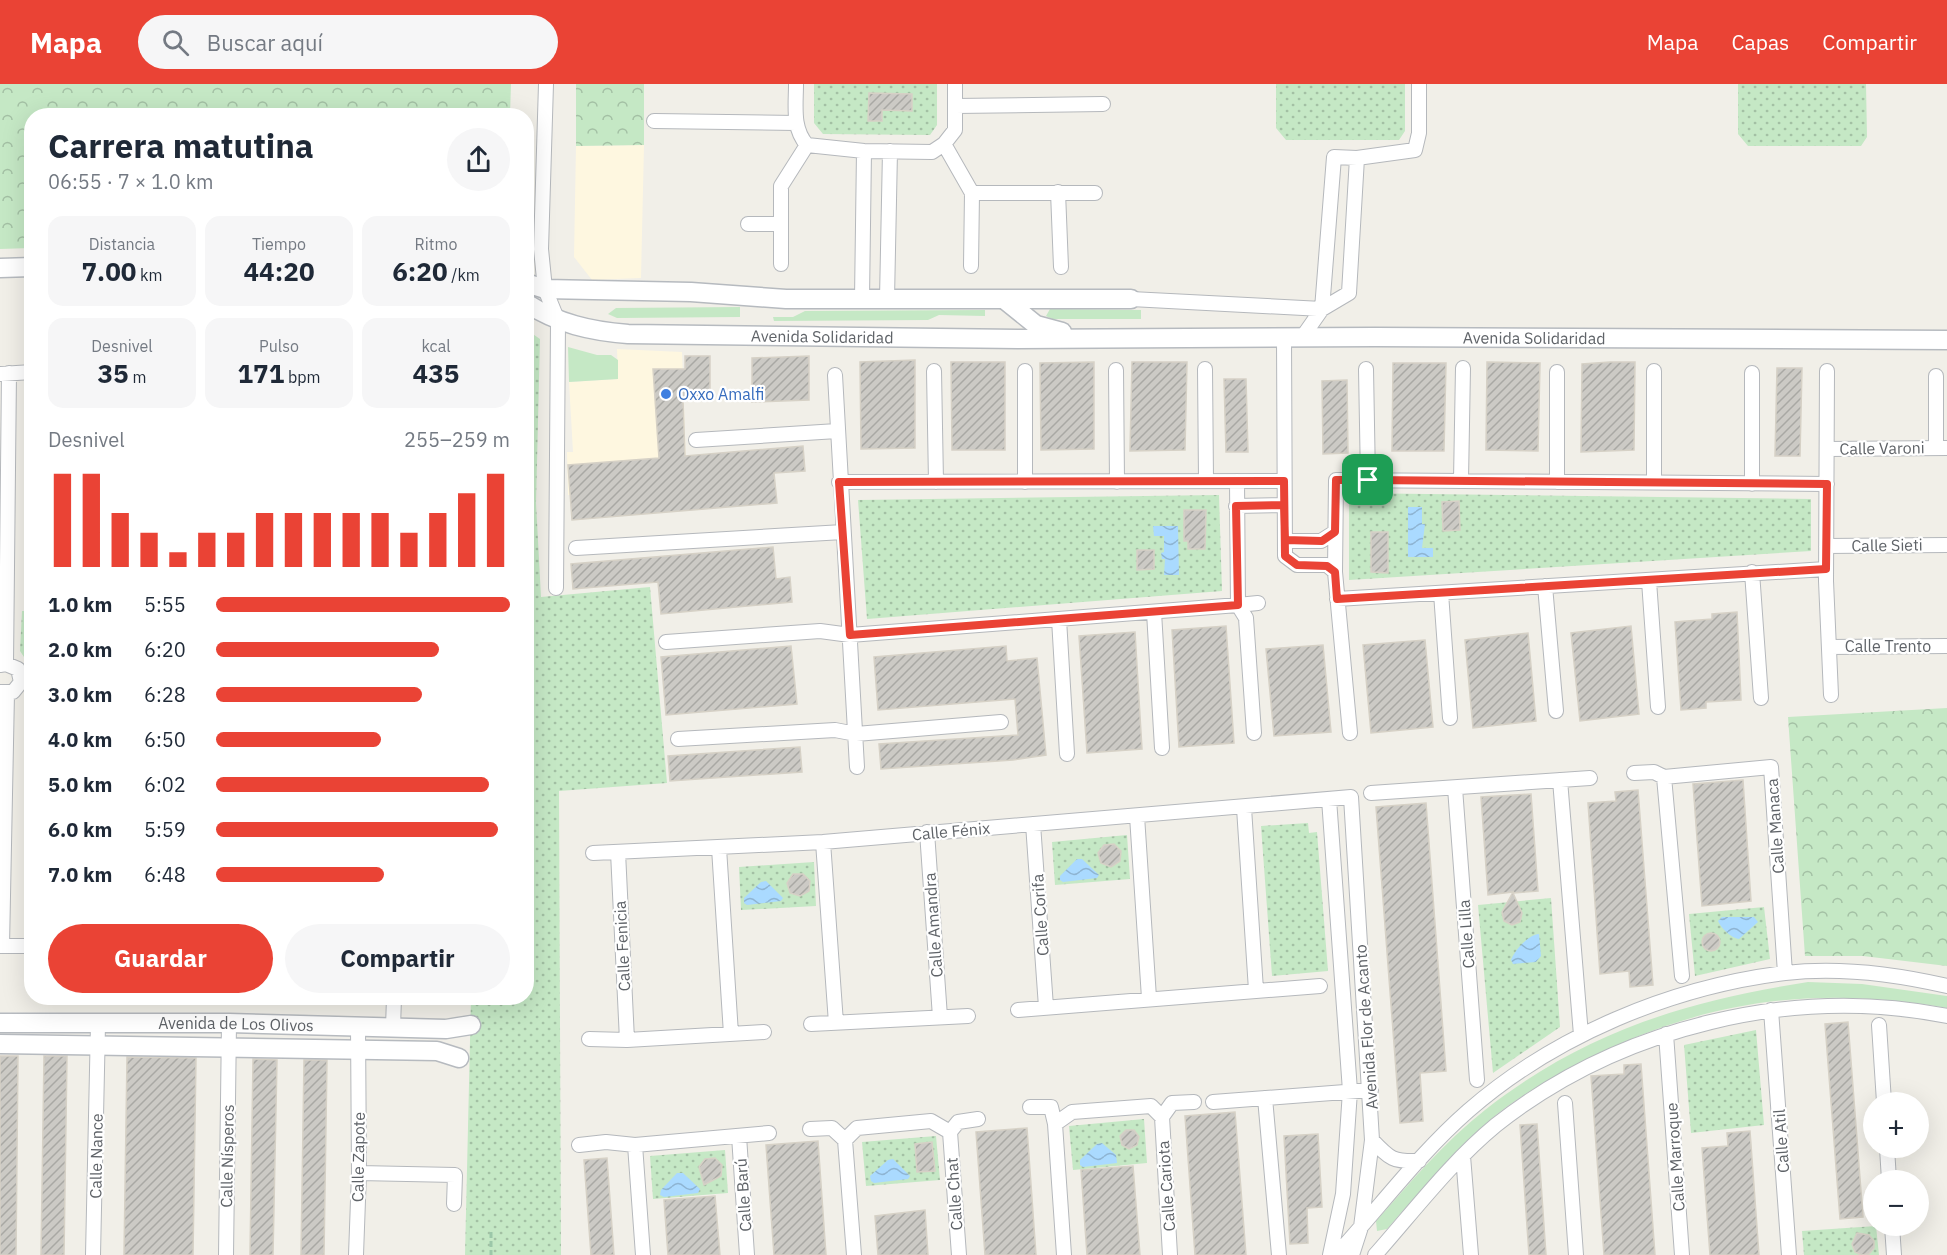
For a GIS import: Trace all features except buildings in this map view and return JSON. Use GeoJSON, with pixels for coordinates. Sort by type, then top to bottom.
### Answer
{"type":"FeatureCollection","features":[{"type":"Feature","properties":{"kind":"main road"},"geometry":{"type":"LineString","coordinates":[[0,268],[24,267]]}},
{"type":"Feature","properties":{"kind":"main road"},"geometry":{"type":"LineString","coordinates":[[0,278],[24,277]]}},
{"type":"Feature","properties":{"kind":"main road"},"geometry":{"type":"LineString","coordinates":[[534,286],[545,290],[862,299],[1131,299]]}},
{"type":"Feature","properties":{"kind":"main road","name":"Avenida Solidaridad"},"geometry":{"type":"LineString","coordinates":[[1005,300],[1036,325],[1057,332],[1106,331],[1122,339]]}},
{"type":"Feature","properties":{"kind":"main road","name":"Avenida Solidaridad"},"geometry":{"type":"LineString","coordinates":[[534,308],[558,321],[590,331],[628,334],[1122,339],[1375,337],[1947,340]]}},
{"type":"Feature","properties":{"kind":"main road","name":"Avenida de Los Olivos"},"geometry":{"type":"LineString","coordinates":[[0,1023],[229,1023],[358,1026],[393,1021],[446,1029],[471,1025]]}},
{"type":"Feature","properties":{"kind":"main road","name":"Avenida de Los Olivos"},"geometry":{"type":"LineString","coordinates":[[0,1044],[98,1052],[358,1054],[437,1051],[459,1058]]}},
{"type":"Feature","properties":{"kind":"street"},"geometry":{"type":"LineString","coordinates":[[546,84],[541,249],[545,290],[558,321],[556,588]]}},
{"type":"Feature","properties":{"kind":"street"},"geometry":{"type":"LineString","coordinates":[[796,84],[796,123],[800,136],[807,145],[864,151],[932,152],[944,144],[955,130],[955,84]]}},
{"type":"Feature","properties":{"kind":"street"},"geometry":{"type":"LineString","coordinates":[[1322,309],[1334,157],[1357,158],[1415,150],[1419,133],[1419,84]]}},
{"type":"Feature","properties":{"kind":"street"},"geometry":{"type":"LineString","coordinates":[[955,106],[1103,104]]}},
{"type":"Feature","properties":{"kind":"street"},"geometry":{"type":"LineString","coordinates":[[654,121],[796,123]]}},
{"type":"Feature","properties":{"kind":"street"},"geometry":{"type":"LineString","coordinates":[[944,144],[972,193],[971,266]]}},
{"type":"Feature","properties":{"kind":"street"},"geometry":{"type":"LineString","coordinates":[[781,264],[781,186],[807,145]]}},
{"type":"Feature","properties":{"kind":"street"},"geometry":{"type":"LineString","coordinates":[[862,299],[864,151]]}},
{"type":"Feature","properties":{"kind":"street"},"geometry":{"type":"LineString","coordinates":[[887,299],[890,151]]}},
{"type":"Feature","properties":{"kind":"street"},"geometry":{"type":"LineString","coordinates":[[1284,493],[1293,339],[1322,309],[1349,293],[1357,158]]}},
{"type":"Feature","properties":{"kind":"street"},"geometry":{"type":"LineString","coordinates":[[1058,192],[1061,267]]}},
{"type":"Feature","properties":{"kind":"street"},"geometry":{"type":"LineString","coordinates":[[972,193],[1095,193]]}},
{"type":"Feature","properties":{"kind":"street"},"geometry":{"type":"LineString","coordinates":[[748,224],[780,225]]}},
{"type":"Feature","properties":{"kind":"street"},"geometry":{"type":"LineString","coordinates":[[1131,299],[1322,309]]}},
{"type":"Feature","properties":{"kind":"street"},"geometry":{"type":"LineString","coordinates":[[1284,493],[1284,447],[1284,436],[1284,424],[1284,413],[1284,401],[1284,390],[1284,378],[1284,366],[1285,556],[1297,565],[1322,565],[1335,572]]}},
{"type":"Feature","properties":{"kind":"street"},"geometry":{"type":"LineString","coordinates":[[1461,480],[1463,368]]}},
{"type":"Feature","properties":{"kind":"street"},"geometry":{"type":"LineString","coordinates":[[1204,369],[1206,480]]}},
{"type":"Feature","properties":{"kind":"street"},"geometry":{"type":"LineString","coordinates":[[1366,369],[1368,480]]}},
{"type":"Feature","properties":{"kind":"street"},"geometry":{"type":"LineString","coordinates":[[934,370],[936,482]]}},
{"type":"Feature","properties":{"kind":"street"},"geometry":{"type":"LineString","coordinates":[[1116,370],[1117,482]]}},
{"type":"Feature","properties":{"kind":"street"},"geometry":{"type":"LineString","coordinates":[[1025,371],[1025,482]]}},
{"type":"Feature","properties":{"kind":"street"},"geometry":{"type":"LineString","coordinates":[[1654,371],[1654,482]]}},
{"type":"Feature","properties":{"kind":"street"},"geometry":{"type":"LineString","coordinates":[[1827,371],[1826,569],[1831,695]]}},
{"type":"Feature","properties":{"kind":"street"},"geometry":{"type":"LineString","coordinates":[[24,372],[4,373],[3,664],[24,673]]}},
{"type":"Feature","properties":{"kind":"street"},"geometry":{"type":"LineString","coordinates":[[1557,372],[1557,482]]}},
{"type":"Feature","properties":{"kind":"street"},"geometry":{"type":"LineString","coordinates":[[1752,373],[1752,484]]}},
{"type":"Feature","properties":{"kind":"street"},"geometry":{"type":"LineString","coordinates":[[835,375],[839,482],[857,767]]}},
{"type":"Feature","properties":{"kind":"street","name":"Calle Varoni"},"geometry":{"type":"LineString","coordinates":[[1827,449],[1942,448],[1936,376]]}},
{"type":"Feature","properties":{"kind":"street"},"geometry":{"type":"LineString","coordinates":[[696,440],[837,431]]}},
{"type":"Feature","properties":{"kind":"street"},"geometry":{"type":"LineString","coordinates":[[839,482],[1206,480],[1237,481],[1284,493]]}},
{"type":"Feature","properties":{"kind":"street"},"geometry":{"type":"LineString","coordinates":[[1350,733],[1335,572],[1336,480],[1827,484]]}},
{"type":"Feature","properties":{"kind":"street"},"geometry":{"type":"LineString","coordinates":[[1237,481],[1238,605],[1246,618],[1254,733]]}},
{"type":"Feature","properties":{"kind":"street"},"geometry":{"type":"LineString","coordinates":[[1236,506],[1284,493]]}},
{"type":"Feature","properties":{"kind":"street"},"geometry":{"type":"LineString","coordinates":[[576,548],[843,532]]}},
{"type":"Feature","properties":{"kind":"street"},"geometry":{"type":"LineString","coordinates":[[1285,540],[1322,541],[1335,532]]}},
{"type":"Feature","properties":{"kind":"street","name":"Calle Sieti"},"geometry":{"type":"LineString","coordinates":[[1827,546],[1947,544]]}},
{"type":"Feature","properties":{"kind":"street"},"geometry":{"type":"LineString","coordinates":[[1337,599],[1826,569]]}},
{"type":"Feature","properties":{"kind":"street"},"geometry":{"type":"LineString","coordinates":[[1752,572],[1761,698]]}},
{"type":"Feature","properties":{"kind":"street"},"geometry":{"type":"LineString","coordinates":[[1649,581],[1658,707]]}},
{"type":"Feature","properties":{"kind":"street"},"geometry":{"type":"LineString","coordinates":[[1545,586],[1556,711]]}},
{"type":"Feature","properties":{"kind":"street"},"geometry":{"type":"LineString","coordinates":[[1441,593],[1450,718]]}},
{"type":"Feature","properties":{"kind":"street"},"geometry":{"type":"LineString","coordinates":[[666,642],[820,631],[850,635],[1258,603]]}},
{"type":"Feature","properties":{"kind":"street"},"geometry":{"type":"LineString","coordinates":[[1154,612],[1162,748]]}},
{"type":"Feature","properties":{"kind":"street"},"geometry":{"type":"LineString","coordinates":[[1059,619],[1067,754]]}},
{"type":"Feature","properties":{"kind":"street","name":"Calle Trento"},"geometry":{"type":"LineString","coordinates":[[1829,647],[1947,646]]}},
{"type":"Feature","properties":{"kind":"street"},"geometry":{"type":"LineString","coordinates":[[24,678],[18,688],[3,693],[1,946],[24,946]]}},
{"type":"Feature","properties":{"kind":"street"},"geometry":{"type":"LineString","coordinates":[[678,739],[835,730],[855,734],[1001,722]]}},
{"type":"Feature","properties":{"kind":"street","name":"Calle Manaca"},"geometry":{"type":"LineString","coordinates":[[1634,773],[1654,772],[1664,777],[1771,767],[1785,973]]}},
{"type":"Feature","properties":{"kind":"street"},"geometry":{"type":"LineString","coordinates":[[1664,777],[1682,976]]}},
{"type":"Feature","properties":{"kind":"street"},"geometry":{"type":"LineString","coordinates":[[1371,794],[1590,778]]}},
{"type":"Feature","properties":{"kind":"street"},"geometry":{"type":"LineString","coordinates":[[1560,780],[1581,1035]]}},
{"type":"Feature","properties":{"kind":"street","name":"Calle Lilla"},"geometry":{"type":"LineString","coordinates":[[1455,788],[1477,1080]]}},
{"type":"Feature","properties":{"kind":"street","name":"Calle Fénix"},"geometry":{"type":"LineString","coordinates":[[593,853],[823,842],[1244,808],[1351,797]]}},
{"type":"Feature","properties":{"kind":"street","name":"Avenida Flor de Acanto"},"geometry":{"type":"LineString","coordinates":[[1351,797],[1371,1090],[1372,1140],[1361,1227],[1352,1255]]}},
{"type":"Feature","properties":{"kind":"street","name":"Avenida Flor de Acanto"},"geometry":{"type":"LineString","coordinates":[[1329,799],[1350,1091],[1343,1194],[1330,1255]]}},
{"type":"Feature","properties":{"kind":"street"},"geometry":{"type":"LineString","coordinates":[[1244,808],[1256,990]]}},
{"type":"Feature","properties":{"kind":"street"},"geometry":{"type":"LineString","coordinates":[[1137,816],[1149,998]]}},
{"type":"Feature","properties":{"kind":"street","name":"Calle Corifa"},"geometry":{"type":"LineString","coordinates":[[1034,824],[1046,1007]]}},
{"type":"Feature","properties":{"kind":"street","name":"Calle Amandra"},"geometry":{"type":"LineString","coordinates":[[927,832],[940,1017]]}},
{"type":"Feature","properties":{"kind":"street"},"geometry":{"type":"LineString","coordinates":[[823,842],[836,1023]]}},
{"type":"Feature","properties":{"kind":"street"},"geometry":{"type":"LineString","coordinates":[[719,848],[731,1034]]}},
{"type":"Feature","properties":{"kind":"street","name":"Calle Fenicia"},"geometry":{"type":"LineString","coordinates":[[618,852],[627,1040]]}},
{"type":"Feature","properties":{"kind":"street"},"geometry":{"type":"LineString","coordinates":[[1336,1255],[1441,1137],[1494,1090],[1581,1035],[1616,1019],[1691,993],[1785,973],[1841,972],[1899,977],[1947,986]]}},
{"type":"Feature","properties":{"kind":"street"},"geometry":{"type":"LineString","coordinates":[[1018,1010],[1320,986]]}},
{"type":"Feature","properties":{"kind":"street"},"geometry":{"type":"LineString","coordinates":[[393,1021],[394,1005]]}},
{"type":"Feature","properties":{"kind":"street"},"geometry":{"type":"LineString","coordinates":[[1375,1255],[1463,1156],[1497,1125],[1545,1093],[1611,1057],[1666,1034],[1719,1018],[1771,1010],[1846,1006],[1897,1007],[1947,1016]]}},
{"type":"Feature","properties":{"kind":"street","name":"Calle Atil"},"geometry":{"type":"LineString","coordinates":[[1771,1010],[1789,1255]]}},
{"type":"Feature","properties":{"kind":"street"},"geometry":{"type":"LineString","coordinates":[[811,1024],[968,1016]]}},
{"type":"Feature","properties":{"kind":"street","name":"Calle Nísperos"},"geometry":{"type":"LineString","coordinates":[[226,1255],[229,1023]]}},
{"type":"Feature","properties":{"kind":"street","name":"Calle Nance"},"geometry":{"type":"LineString","coordinates":[[93,1255],[98,1024]]}},
{"type":"Feature","properties":{"kind":"street"},"geometry":{"type":"LineString","coordinates":[[1879,1025],[1883,1092]]}},
{"type":"Feature","properties":{"kind":"street","name":"Calle Zapote"},"geometry":{"type":"LineString","coordinates":[[356,1255],[359,1173],[358,1026]]}},
{"type":"Feature","properties":{"kind":"street"},"geometry":{"type":"LineString","coordinates":[[589,1039],[627,1040],[764,1032]]}},
{"type":"Feature","properties":{"kind":"street","name":"Calle Marroque"},"geometry":{"type":"LineString","coordinates":[[1666,1034],[1682,1255]]}},
{"type":"Feature","properties":{"kind":"street"},"geometry":{"type":"LineString","coordinates":[[1213,1102],[1371,1090]]}},
{"type":"Feature","properties":{"kind":"street"},"geometry":{"type":"LineString","coordinates":[[1266,1098],[1279,1255]]}},
{"type":"Feature","properties":{"kind":"street","name":"Calle Cariota"},"geometry":{"type":"LineString","coordinates":[[1170,1255],[1162,1117],[1172,1104],[1194,1102]]}},
{"type":"Feature","properties":{"kind":"street"},"geometry":{"type":"LineString","coordinates":[[1565,1103],[1576,1255]]}},
{"type":"Feature","properties":{"kind":"street","name":"Calle Cariota"},"geometry":{"type":"LineString","coordinates":[[1055,1124],[1072,1112],[1150,1106],[1162,1117]]}},
{"type":"Feature","properties":{"kind":"street"},"geometry":{"type":"LineString","coordinates":[[1030,1107],[1051,1107],[1055,1124],[1064,1255]]}},
{"type":"Feature","properties":{"kind":"street"},"geometry":{"type":"LineString","coordinates":[[845,1140],[857,1128],[931,1120],[950,1132],[958,1122],[978,1119]]}},
{"type":"Feature","properties":{"kind":"street"},"geometry":{"type":"LineString","coordinates":[[810,1129],[832,1128],[845,1140],[854,1255]]}},
{"type":"Feature","properties":{"kind":"street","name":"Calle Chat"},"geometry":{"type":"LineString","coordinates":[[950,1132],[959,1255]]}},
{"type":"Feature","properties":{"kind":"street","name":"Calle Barú"},"geometry":{"type":"LineString","coordinates":[[579,1144],[606,1142],[635,1144],[769,1133]]}},
{"type":"Feature","properties":{"kind":"street","name":"Calle Barú"},"geometry":{"type":"LineString","coordinates":[[739,1136],[747,1255]]}},
{"type":"Feature","properties":{"kind":"street"},"geometry":{"type":"LineString","coordinates":[[1372,1140],[1386,1156],[1397,1162],[1419,1161]]}},
{"type":"Feature","properties":{"kind":"street"},"geometry":{"type":"LineString","coordinates":[[635,1144],[643,1255]]}},
{"type":"Feature","properties":{"kind":"street"},"geometry":{"type":"LineString","coordinates":[[1463,1156],[1471,1255]]}},
{"type":"Feature","properties":{"kind":"street"},"geometry":{"type":"LineString","coordinates":[[359,1173],[454,1175],[454,1204]]}},
{"type":"Feature","properties":{"kind":"street"},"geometry":{"type":"LineString","coordinates":[[1893,1236],[1894,1255]]}},
{"type":"Feature","properties":{"kind":"path"},"geometry":{"type":"LineString","coordinates":[[491,1232],[491,1255]]}},
{"type":"Feature","properties":{"kind":"shaded area"},"geometry":{"type":"Polygon","coordinates":[[[644,145],[641,278],[592,280],[574,257],[576,146],[644,145]]]}},
{"type":"Feature","properties":{"kind":"shaded area"},"geometry":{"type":"Polygon","coordinates":[[[617,349],[682,352],[687,485],[568,495],[567,452],[573,452],[569,382],[618,379],[617,349]]]}},
{"type":"Feature","properties":{"kind":"green space"},"geometry":{"type":"Polygon","coordinates":[[[0,84],[511,84],[510,108],[24,108],[24,248],[0,249],[0,84]]]}},
{"type":"Feature","properties":{"kind":"green space"},"geometry":{"type":"Polygon","coordinates":[[[576,84],[644,84],[644,145],[576,146],[576,84]]]}},
{"type":"Feature","properties":{"kind":"green space"},"geometry":{"type":"Polygon","coordinates":[[[814,84],[937,84],[937,125],[930,135],[823,134],[814,123],[814,84]]]}},
{"type":"Feature","properties":{"kind":"green space"},"geometry":{"type":"Polygon","coordinates":[[[1276,84],[1405,84],[1405,131],[1399,140],[1286,140],[1276,128],[1276,84]]]}},
{"type":"Feature","properties":{"kind":"green space"},"geometry":{"type":"Polygon","coordinates":[[[1738,84],[1866,84],[1867,137],[1861,146],[1748,146],[1738,134],[1738,84]]]}},
{"type":"Feature","properties":{"kind":"green space"},"geometry":{"type":"Polygon","coordinates":[[[740,307],[740,317],[617,318],[608,314],[616,308],[740,307]]]}},
{"type":"Feature","properties":{"kind":"green space"},"geometry":{"type":"Polygon","coordinates":[[[1050,309],[1141,310],[1141,319],[1052,319],[1046,316],[1050,309]]]}},
{"type":"Feature","properties":{"kind":"green space"},"geometry":{"type":"Polygon","coordinates":[[[985,310],[985,316],[939,315],[928,320],[774,321],[773,317],[793,317],[805,311],[985,310]]]}},
{"type":"Feature","properties":{"kind":"green space"},"geometry":{"type":"Polygon","coordinates":[[[534,335],[540,339],[536,503],[541,597],[650,587],[667,783],[559,791],[561,1255],[465,1255],[471,1005],[534,1005],[534,335]]]}},
{"type":"Feature","properties":{"kind":"green space"},"geometry":{"type":"Polygon","coordinates":[[[568,347],[597,355],[611,355],[618,360],[618,379],[569,382],[568,347]]]}},
{"type":"Feature","properties":{"kind":"green space"},"geometry":{"type":"Polygon","coordinates":[[[1349,493],[1811,499],[1811,551],[1349,580],[1349,493]]]}},
{"type":"Feature","properties":{"kind":"green space"},"geometry":{"type":"Polygon","coordinates":[[[1219,495],[1222,591],[867,619],[858,500],[1219,495]]]}},
{"type":"Feature","properties":{"kind":"green space"},"geometry":{"type":"Polygon","coordinates":[[[22,611],[24,611],[24,657],[20,651],[22,611]]]}},
{"type":"Feature","properties":{"kind":"green space"},"geometry":{"type":"Polygon","coordinates":[[[1947,708],[1947,966],[1863,956],[1805,956],[1788,717],[1947,708]]]}},
{"type":"Feature","properties":{"kind":"green space"},"geometry":{"type":"Polygon","coordinates":[[[1308,823],[1309,833],[1317,832],[1328,971],[1272,976],[1261,826],[1308,823]]]}},
{"type":"Feature","properties":{"kind":"green space"},"geometry":{"type":"Polygon","coordinates":[[[1127,835],[1130,879],[1055,885],[1052,842],[1127,835]]]}},
{"type":"Feature","properties":{"kind":"green space"},"geometry":{"type":"Polygon","coordinates":[[[814,862],[816,906],[741,910],[739,867],[814,862]]]}},
{"type":"Feature","properties":{"kind":"green space"},"geometry":{"type":"Polygon","coordinates":[[[1551,898],[1560,1027],[1493,1073],[1478,905],[1551,898]]]}},
{"type":"Feature","properties":{"kind":"green space"},"geometry":{"type":"Polygon","coordinates":[[[1764,907],[1770,959],[1695,976],[1689,914],[1764,907]]]}},
{"type":"Feature","properties":{"kind":"green space"},"geometry":{"type":"Polygon","coordinates":[[[1808,982],[1862,984],[1947,996],[1947,1008],[1898,1001],[1850,998],[1760,1003],[1671,1024],[1627,1041],[1558,1075],[1500,1112],[1449,1159],[1387,1229],[1377,1231],[1376,1221],[1455,1136],[1485,1110],[1561,1059],[1599,1040],[1678,1010],[1719,999],[1808,982]]]}},
{"type":"Feature","properties":{"kind":"green space"},"geometry":{"type":"Polygon","coordinates":[[[1756,1030],[1764,1125],[1691,1133],[1684,1045],[1756,1030]]]}},
{"type":"Feature","properties":{"kind":"green space"},"geometry":{"type":"Polygon","coordinates":[[[1144,1119],[1147,1163],[1073,1170],[1069,1126],[1144,1119]]]}},
{"type":"Feature","properties":{"kind":"green space"},"geometry":{"type":"Polygon","coordinates":[[[936,1136],[940,1180],[866,1186],[862,1142],[936,1136]]]}},
{"type":"Feature","properties":{"kind":"green space"},"geometry":{"type":"Polygon","coordinates":[[[725,1150],[728,1193],[653,1199],[650,1156],[725,1150]]]}},
{"type":"Feature","properties":{"kind":"green space"},"geometry":{"type":"Polygon","coordinates":[[[1863,1227],[1863,1236],[1877,1236],[1879,1255],[1804,1255],[1802,1231],[1863,1227]]]}},
{"type":"Feature","properties":{"kind":"water"},"geometry":{"type":"Polygon","coordinates":[[[1408,507],[1422,507],[1422,524],[1425,524],[1422,548],[1433,548],[1433,557],[1408,557],[1408,507]]]}},
{"type":"Feature","properties":{"kind":"water"},"geometry":{"type":"Polygon","coordinates":[[[1153,526],[1178,526],[1179,575],[1164,575],[1165,559],[1162,559],[1161,553],[1164,552],[1164,536],[1154,536],[1153,526]]]}},
{"type":"Feature","properties":{"kind":"water"},"geometry":{"type":"Polygon","coordinates":[[[1077,859],[1082,859],[1099,875],[1097,878],[1063,882],[1060,880],[1060,876],[1077,859]]]}},
{"type":"Feature","properties":{"kind":"water"},"geometry":{"type":"Polygon","coordinates":[[[766,881],[783,898],[781,901],[747,905],[744,903],[744,898],[761,882],[766,881]]]}},
{"type":"Feature","properties":{"kind":"water"},"geometry":{"type":"Polygon","coordinates":[[[1722,917],[1754,917],[1758,922],[1739,939],[1721,927],[1718,921],[1722,917]]]}},
{"type":"Feature","properties":{"kind":"water"},"geometry":{"type":"Polygon","coordinates":[[[1539,934],[1541,956],[1536,962],[1513,964],[1511,960],[1519,948],[1526,940],[1539,934]]]}},
{"type":"Feature","properties":{"kind":"water"},"geometry":{"type":"Polygon","coordinates":[[[1102,1143],[1116,1155],[1117,1163],[1083,1167],[1080,1165],[1080,1160],[1097,1144],[1102,1143]]]}},
{"type":"Feature","properties":{"kind":"water"},"geometry":{"type":"Polygon","coordinates":[[[893,1159],[910,1176],[908,1179],[874,1183],[871,1181],[870,1176],[888,1160],[893,1159]]]}},
{"type":"Feature","properties":{"kind":"water"},"geometry":{"type":"Polygon","coordinates":[[[677,1173],[683,1173],[700,1189],[698,1193],[664,1197],[660,1195],[661,1190],[677,1173]]]}},
{"type":"Feature","properties":{"kind":"place","name":"Oxxo Amalfi"},"geometry":{"type":"Point","coordinates":[666,394]}},
{"type":"Feature","properties":{"kind":"route"},"geometry":{"type":"LineString","coordinates":[[1368,480],[1336,480],[1335,532],[1322,541],[1285,540],[1284,505],[1236,506],[1238,605],[850,635],[839,482],[1284,481],[1284,505],[1285,556],[1297,565],[1322,565],[1335,572],[1337,599],[1826,569],[1827,484],[1368,480]]}}]}
